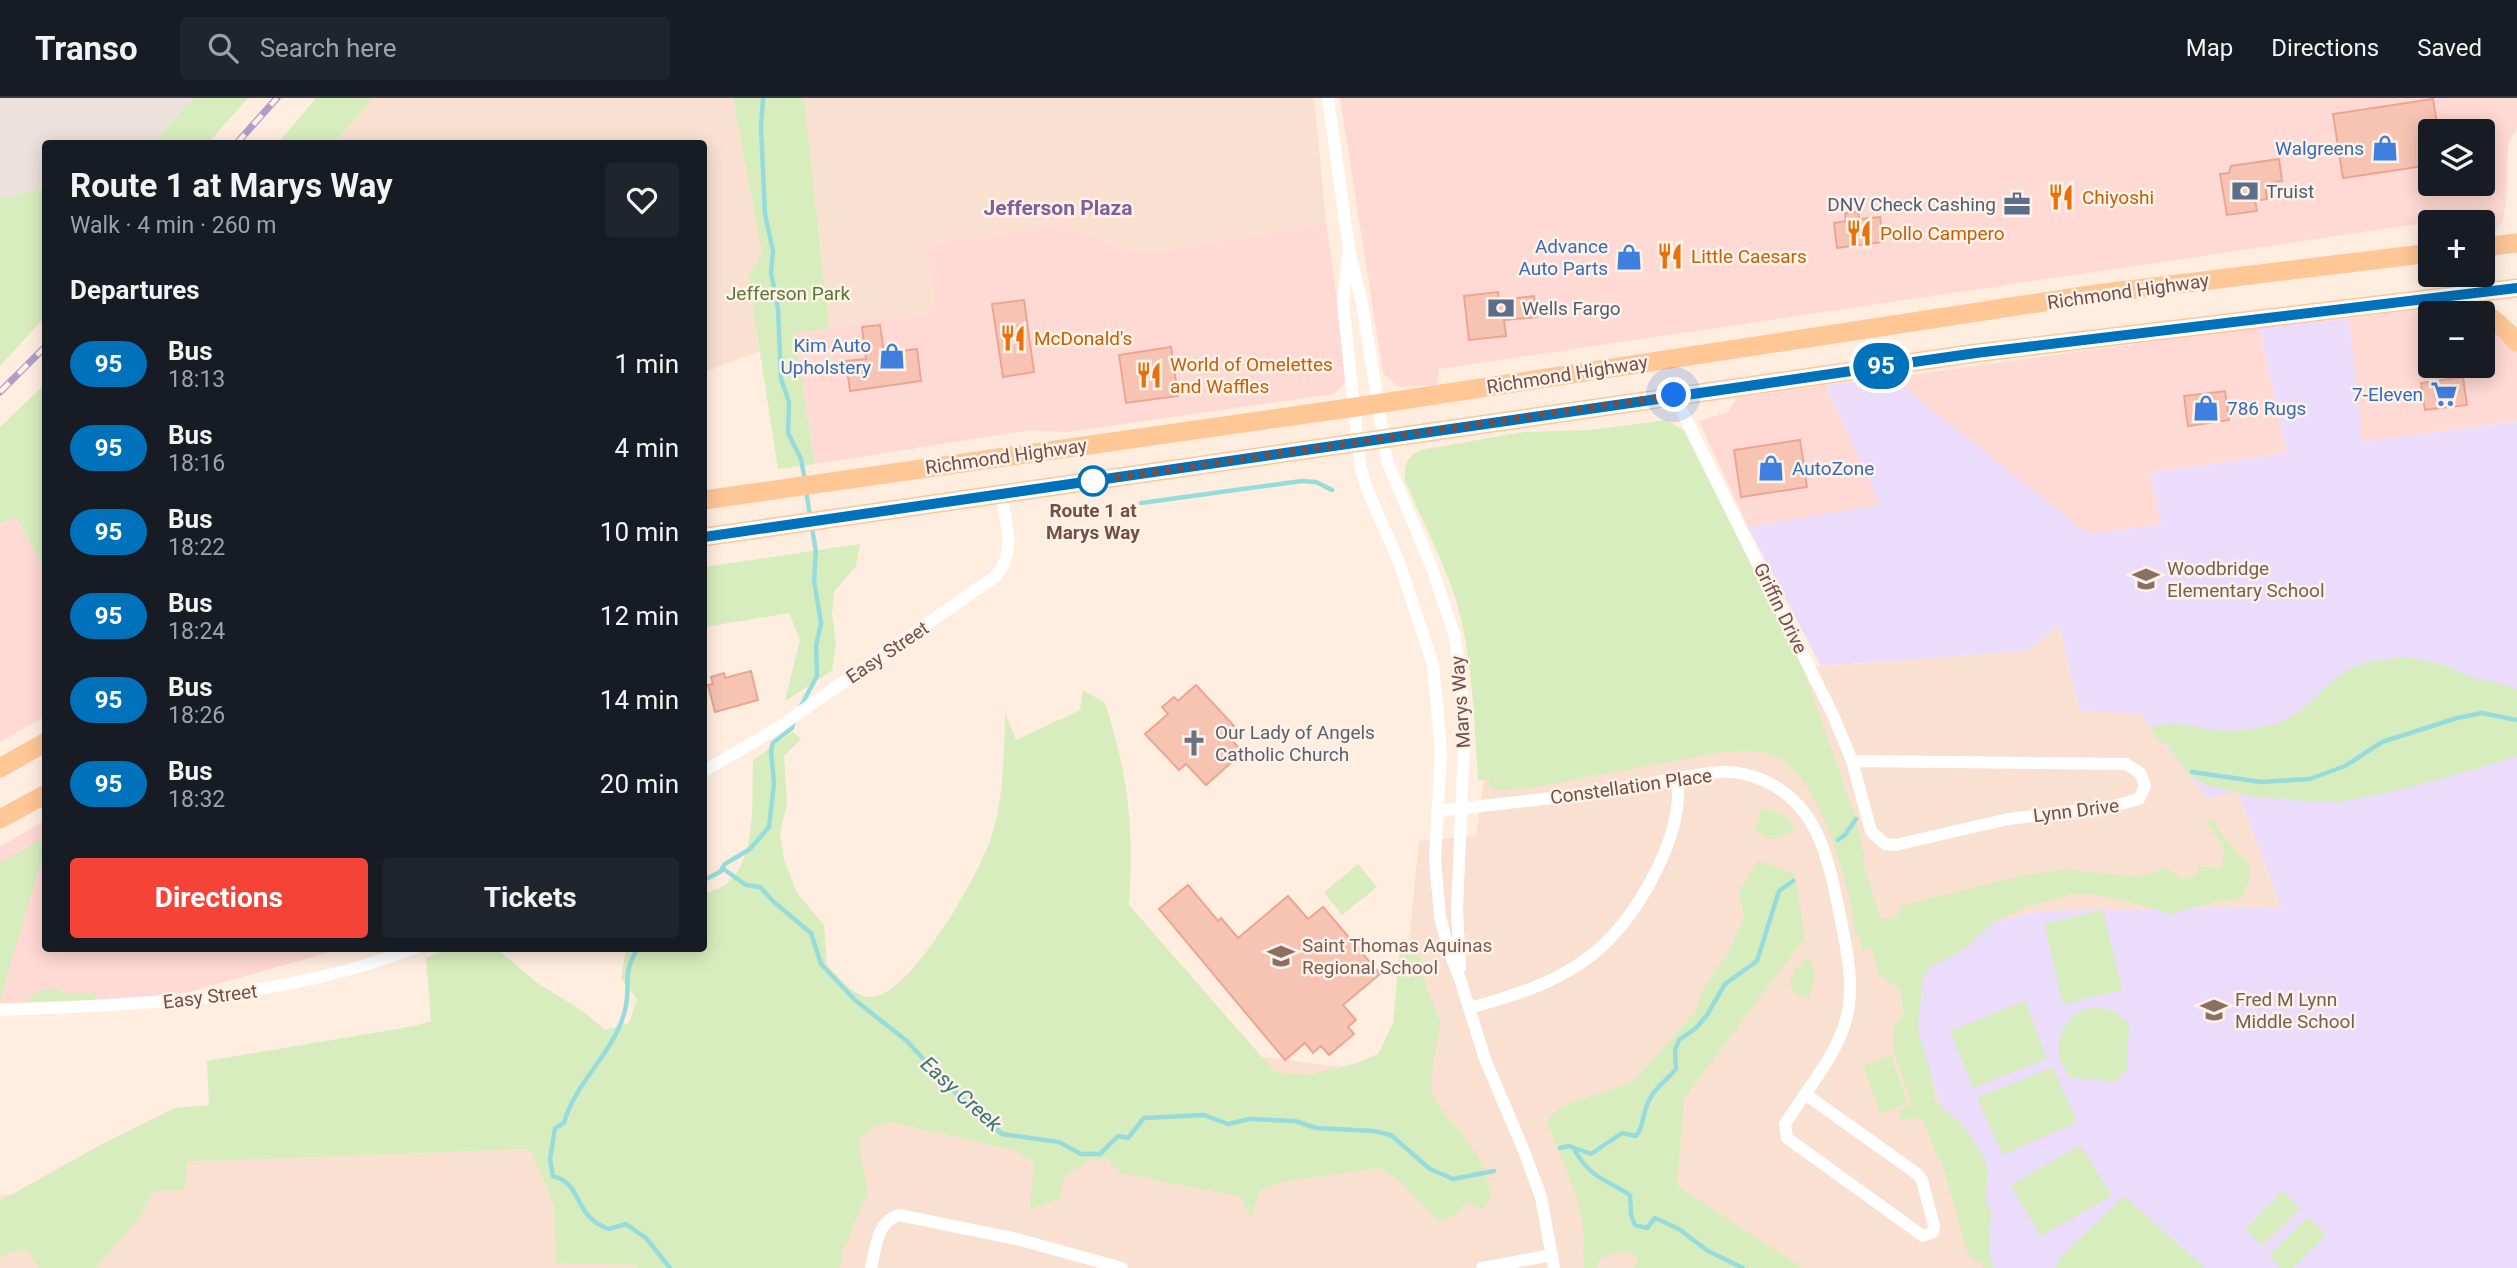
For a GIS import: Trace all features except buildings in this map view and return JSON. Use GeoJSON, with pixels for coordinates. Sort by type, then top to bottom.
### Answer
{"type":"FeatureCollection","features":[{"type":"Feature","properties":{"kind":"main road"},"geometry":{"type":"LineString","coordinates":[[2495,246],[2517,243]]}},
{"type":"Feature","properties":{"kind":"main road","name":"Richmond Highway"},"geometry":{"type":"LineString","coordinates":[[707,500],[1377,404],[2109,292],[2418,255]]}},
{"type":"Feature","properties":{"kind":"main road","name":"Richmond Highway"},"geometry":{"type":"LineString","coordinates":[[707,537],[1986,351],[2517,288]]}},
{"type":"Feature","properties":{"kind":"main road"},"geometry":{"type":"LineString","coordinates":[[2444,296],[2497,320],[2517,341]]}},
{"type":"Feature","properties":{"kind":"main road"},"geometry":{"type":"LineString","coordinates":[[0,768],[42,744]]}},
{"type":"Feature","properties":{"kind":"main road"},"geometry":{"type":"LineString","coordinates":[[0,819],[42,796]]}},
{"type":"Feature","properties":{"kind":"street"},"geometry":{"type":"LineString","coordinates":[[1328,98],[1349,249]]}},
{"type":"Feature","properties":{"kind":"street","name":"Marys Way"},"geometry":{"type":"LineString","coordinates":[[1349,249],[1362,303],[1382,439],[1390,469],[1432,565],[1455,637],[1465,724],[1457,909],[1461,979]]}},
{"type":"Feature","properties":{"kind":"street","name":"Marys Way"},"geometry":{"type":"LineString","coordinates":[[1349,249],[1343,303],[1360,465],[1366,487],[1399,562],[1433,665],[1441,752],[1435,860],[1437,897],[1448,948],[1461,979],[1485,1059],[1541,1197],[1553,1261]]}},
{"type":"Feature","properties":{"kind":"street","name":"Griffin Drive"},"geometry":{"type":"LineString","coordinates":[[1674,395],[1819,685],[1852,761],[1871,829]]}},
{"type":"Feature","properties":{"kind":"street","name":"Easy Street"},"geometry":{"type":"LineString","coordinates":[[707,770],[730,758],[803,711],[996,576],[1005,564],[1009,549],[1002,495]]}},
{"type":"Feature","properties":{"kind":"street","name":"Lynn Drive"},"geometry":{"type":"LineString","coordinates":[[1852,761],[2126,764],[2140,773],[2145,786],[2143,793],[2134,802],[2008,819],[1900,845],[1885,844],[1877,839],[1871,829]]}},
{"type":"Feature","properties":{"kind":"street","name":"Constellation Place"},"geometry":{"type":"LineString","coordinates":[[1437,811],[1612,790],[1723,772],[1772,784],[1802,808],[1822,842],[1829,862],[1850,960],[1851,984],[1847,1018],[1835,1051],[1805,1094],[1785,1124],[1787,1138],[1923,1236],[1929,1236],[1934,1226],[1922,1180],[1916,1173],[1805,1094]]}},
{"type":"Feature","properties":{"kind":"street"},"geometry":{"type":"LineString","coordinates":[[1469,1008],[1505,998],[1564,974],[1601,949],[1620,930],[1646,891],[1673,833],[1678,810],[1678,779]]}},
{"type":"Feature","properties":{"kind":"street","name":"Easy Street"},"geometry":{"type":"LineString","coordinates":[[0,1010],[175,1002],[249,993],[354,969],[403,952]]}},
{"type":"Feature","properties":{"kind":"street"},"geometry":{"type":"LineString","coordinates":[[871,1268],[881,1228],[892,1217],[899,1215],[1017,1239],[1122,1268]]}},
{"type":"Feature","properties":{"kind":"street"},"geometry":{"type":"LineString","coordinates":[[1482,1268],[1553,1261]]}},
{"type":"Feature","properties":{"kind":"shaded area"},"geometry":{"type":"Polygon","coordinates":[[[0,98],[193,98],[157,140],[42,140],[42,188],[0,199],[0,98]]]}},
{"type":"Feature","properties":{"kind":"shaded area"},"geometry":{"type":"Polygon","coordinates":[[[373,98],[733,98],[762,255],[748,277],[760,351],[707,371],[707,140],[338,140],[373,98]]]}},
{"type":"Feature","properties":{"kind":"shaded area"},"geometry":{"type":"Polygon","coordinates":[[[804,98],[1314,98],[1326,222],[1153,252],[1124,248],[1064,224],[928,244],[936,311],[829,328],[804,98]]]}},
{"type":"Feature","properties":{"kind":"shaded area"},"geometry":{"type":"Polygon","coordinates":[[[1340,98],[2517,98],[2517,128],[2508,144],[2503,221],[2495,230],[2495,210],[2418,210],[2418,224],[1439,369],[1437,385],[1399,387],[1383,373],[1340,98]]]}},
{"type":"Feature","properties":{"kind":"shaded area","name":"Jefferson Plaza"},"geometry":{"type":"Polygon","coordinates":[[[1326,222],[1346,362],[1346,381],[1334,394],[1067,432],[1030,430],[815,464],[794,332],[936,311],[927,244],[1065,224],[1124,248],[1153,252],[1326,222]]]}},
{"type":"Feature","properties":{"kind":"shaded area"},"geometry":{"type":"Polygon","coordinates":[[[2418,309],[2418,378],[2495,378],[2495,325],[2517,344],[2517,421],[2362,442],[2349,319],[2418,309]]]}},
{"type":"Feature","properties":{"kind":"shaded area"},"geometry":{"type":"Polygon","coordinates":[[[2349,319],[2363,442],[2517,421],[2517,1268],[1993,1268],[1890,948],[2039,911],[2281,907],[2237,790],[2208,799],[2140,714],[2080,711],[2059,625],[2027,651],[1821,666],[1748,527],[1880,505],[1826,385],[1904,376],[1908,391],[2088,534],[2161,524],[2150,473],[2287,453],[2259,327],[2349,319]]]}},
{"type":"Feature","properties":{"kind":"shaded area"},"geometry":{"type":"Polygon","coordinates":[[[2259,327],[2287,453],[2150,473],[2161,524],[2087,534],[1907,391],[1904,376],[2259,327]]]}},
{"type":"Feature","properties":{"kind":"shaded area"},"geometry":{"type":"Polygon","coordinates":[[[1826,385],[1881,506],[1748,527],[1699,421],[1728,412],[1737,398],[1826,385]]]}},
{"type":"Feature","properties":{"kind":"shaded area"},"geometry":{"type":"Polygon","coordinates":[[[16,517],[42,565],[42,718],[0,742],[0,524],[16,517]]]}},
{"type":"Feature","properties":{"kind":"shaded area"},"geometry":{"type":"Polygon","coordinates":[[[2059,625],[2080,711],[2140,714],[2208,799],[2237,789],[2281,907],[2039,911],[1890,948],[1993,1268],[824,1268],[876,1008],[1396,1074],[1419,841],[1476,836],[1484,779],[1821,722],[1803,668],[2027,651],[2059,625]]]}},
{"type":"Feature","properties":{"kind":"shaded area"},"geometry":{"type":"Polygon","coordinates":[[[42,822],[42,952],[330,952],[192,991],[189,995],[0,1003],[0,847],[42,822]]]}},
{"type":"Feature","properties":{"kind":"shaded area"},"geometry":{"type":"Polygon","coordinates":[[[531,1149],[554,1204],[556,1262],[636,1265],[638,1268],[0,1268],[0,1195],[185,1190],[186,1162],[531,1149]]]}},
{"type":"Feature","properties":{"kind":"green space"},"geometry":{"type":"Polygon","coordinates":[[[193,98],[248,98],[211,140],[157,140],[193,98]]]}},
{"type":"Feature","properties":{"kind":"green space"},"geometry":{"type":"Polygon","coordinates":[[[316,98],[373,98],[338,140],[281,140],[316,98]]]}},
{"type":"Feature","properties":{"kind":"green space","name":"Jefferson Park"},"geometry":{"type":"Polygon","coordinates":[[[733,98],[804,98],[829,328],[794,333],[815,464],[778,469],[748,276],[762,255],[733,98]]]}},
{"type":"Feature","properties":{"kind":"green space"},"geometry":{"type":"Polygon","coordinates":[[[42,188],[42,320],[0,366],[0,199],[42,188]]]}},
{"type":"Feature","properties":{"kind":"green space"},"geometry":{"type":"Polygon","coordinates":[[[42,387],[42,565],[16,517],[0,524],[0,427],[42,387]]]}},
{"type":"Feature","properties":{"kind":"green space"},"geometry":{"type":"Polygon","coordinates":[[[1667,420],[1684,431],[1803,668],[1854,813],[1864,854],[1864,867],[1881,919],[1898,916],[1899,906],[2025,875],[2066,869],[2138,877],[2166,868],[2183,879],[2197,874],[2199,867],[2221,868],[2225,850],[2206,821],[2213,820],[2224,838],[2246,861],[2250,870],[2244,895],[2236,900],[2219,901],[2171,914],[2104,896],[2079,893],[2053,899],[2027,907],[1993,923],[1963,950],[1930,967],[1923,979],[1918,1024],[1920,1039],[1931,1072],[1935,1101],[1962,1124],[1983,1156],[1988,1171],[1986,1199],[1991,1211],[1989,1253],[1993,1268],[1983,1268],[1983,1265],[1968,1255],[1942,1163],[1936,1155],[1924,1122],[1917,1118],[1901,1121],[1899,1111],[1912,1105],[1893,1050],[1894,1026],[1904,1013],[1900,989],[1880,976],[1871,947],[1862,951],[1841,867],[1823,817],[1799,776],[1785,762],[1763,752],[1722,752],[1525,789],[1493,790],[1488,783],[1491,778],[1478,781],[1472,689],[1462,622],[1445,570],[1405,481],[1407,462],[1421,450],[1523,432],[1589,430],[1667,420]]]}},
{"type":"Feature","properties":{"kind":"green space"},"geometry":{"type":"Polygon","coordinates":[[[860,544],[856,566],[834,592],[832,615],[836,643],[832,671],[785,701],[800,640],[789,613],[707,627],[707,567],[860,544]]]}},
{"type":"Feature","properties":{"kind":"green space"},"geometry":{"type":"Polygon","coordinates":[[[2404,657],[2445,665],[2472,678],[2504,684],[2517,690],[2517,756],[2395,791],[2338,802],[2319,802],[2256,797],[2203,784],[2187,772],[2169,747],[2154,736],[2152,727],[2168,724],[2228,731],[2268,726],[2292,716],[2352,668],[2404,657]]]}},
{"type":"Feature","properties":{"kind":"green space"},"geometry":{"type":"Polygon","coordinates":[[[1083,690],[1105,703],[1120,755],[1130,827],[1129,905],[1275,1072],[1308,1075],[1357,1063],[1378,1054],[1393,1023],[1400,948],[1419,952],[1426,987],[1441,1022],[1432,1069],[1432,1093],[1443,1113],[1461,1132],[1483,1164],[1491,1196],[1483,1209],[1466,1203],[1456,1215],[1438,1221],[1398,1180],[1379,1168],[1281,1182],[1259,1192],[1251,1218],[1241,1197],[1120,1173],[1107,1158],[1088,1161],[1064,1176],[1060,1198],[1030,1210],[1034,1162],[1013,1150],[891,1122],[872,1128],[858,1140],[868,1193],[842,1252],[840,1268],[638,1268],[636,1265],[556,1263],[554,1204],[530,1149],[187,1162],[185,1190],[154,1191],[139,1218],[96,1268],[39,1268],[28,1250],[9,1252],[0,1258],[0,1201],[102,1144],[175,1108],[209,1105],[207,1061],[431,1021],[426,958],[440,952],[501,952],[536,982],[584,1012],[605,1030],[629,1023],[637,999],[621,978],[625,952],[707,952],[707,892],[722,886],[735,874],[744,858],[749,839],[753,760],[793,732],[801,739],[784,756],[787,804],[780,833],[784,859],[797,893],[824,925],[827,965],[846,985],[863,996],[885,993],[903,979],[922,958],[957,906],[983,858],[995,826],[1001,794],[1005,713],[1016,740],[1080,710],[1083,690]]]}},
{"type":"Feature","properties":{"kind":"green space"},"geometry":{"type":"Polygon","coordinates":[[[1761,807],[1785,815],[1796,829],[1778,838],[1765,837],[1754,827],[1759,820],[1761,807]]]}},
{"type":"Feature","properties":{"kind":"green space"},"geometry":{"type":"Polygon","coordinates":[[[42,839],[42,860],[0,1000],[0,863],[42,839]]]}},
{"type":"Feature","properties":{"kind":"green space"},"geometry":{"type":"Polygon","coordinates":[[[1758,860],[1795,874],[1805,938],[1684,1098],[1677,1186],[1803,1268],[1633,1268],[1639,1261],[1627,1251],[1601,1257],[1597,1268],[1584,1268],[1583,1226],[1576,1195],[1547,1121],[1557,1110],[1582,1098],[1607,1092],[1634,1080],[1695,1012],[1703,990],[1731,947],[1744,917],[1739,892],[1758,860]]]}},
{"type":"Feature","properties":{"kind":"green space"},"geometry":{"type":"Polygon","coordinates":[[[1358,864],[1377,887],[1342,915],[1324,892],[1358,864]]]}},
{"type":"Feature","properties":{"kind":"green space"},"geometry":{"type":"Polygon","coordinates":[[[2103,910],[2122,990],[2063,1004],[2044,924],[2103,910]]]}},
{"type":"Feature","properties":{"kind":"green space"},"geometry":{"type":"Polygon","coordinates":[[[1807,958],[1815,977],[1808,998],[1797,995],[1789,984],[1796,968],[1807,958]]]}},
{"type":"Feature","properties":{"kind":"green space"},"geometry":{"type":"Polygon","coordinates":[[[56,989],[70,994],[97,992],[95,1000],[29,1002],[27,999],[40,990],[56,989]]]}},
{"type":"Feature","properties":{"kind":"green space"},"geometry":{"type":"Polygon","coordinates":[[[2025,1001],[2047,1059],[1973,1088],[1950,1031],[2025,1001]]]}},
{"type":"Feature","properties":{"kind":"green space"},"geometry":{"type":"Polygon","coordinates":[[[2094,1007],[2114,1011],[2129,1024],[2127,1069],[2115,1082],[2071,1077],[2063,1067],[2059,1045],[2066,1024],[2073,1016],[2094,1007]]]}},
{"type":"Feature","properties":{"kind":"green space"},"geometry":{"type":"Polygon","coordinates":[[[1891,1056],[1908,1104],[1880,1114],[1863,1066],[1891,1056]]]}},
{"type":"Feature","properties":{"kind":"green space"},"geometry":{"type":"Polygon","coordinates":[[[2053,1067],[2077,1122],[2003,1155],[1977,1098],[2053,1067]]]}},
{"type":"Feature","properties":{"kind":"green space"},"geometry":{"type":"Polygon","coordinates":[[[2080,1145],[2112,1196],[2040,1236],[2011,1185],[2080,1145]]]}},
{"type":"Feature","properties":{"kind":"green space"},"geometry":{"type":"Polygon","coordinates":[[[2282,1191],[2300,1209],[2262,1246],[2245,1229],[2282,1191]]]}},
{"type":"Feature","properties":{"kind":"green space"},"geometry":{"type":"Polygon","coordinates":[[[2124,1196],[2205,1268],[2055,1268],[2062,1256],[2124,1196]]]}},
{"type":"Feature","properties":{"kind":"green space"},"geometry":{"type":"Polygon","coordinates":[[[2308,1217],[2326,1235],[2293,1268],[2281,1268],[2269,1256],[2308,1217]]]}},
{"type":"Feature","properties":{"kind":"waterway"},"geometry":{"type":"LineString","coordinates":[[763,98],[761,127],[765,214],[773,251],[771,273],[778,308],[781,379],[789,402],[788,433],[801,459],[805,481]]}},
{"type":"Feature","properties":{"kind":"waterway"},"geometry":{"type":"LineString","coordinates":[[1141,503],[1302,481],[1316,482],[1332,490]]}},
{"type":"Feature","properties":{"kind":"waterway"},"geometry":{"type":"LineString","coordinates":[[806,490],[810,516]]}},
{"type":"Feature","properties":{"kind":"waterway"},"geometry":{"type":"LineString","coordinates":[[801,706],[817,676],[816,646],[821,623],[814,580],[816,552],[812,528]]}},
{"type":"Feature","properties":{"kind":"waterway","name":"Easy Creek"},"geometry":{"type":"LineString","coordinates":[[2192,772],[2261,782],[2310,779],[2345,766],[2382,742],[2457,718],[2482,713],[2517,720]]}},
{"type":"Feature","properties":{"kind":"waterway"},"geometry":{"type":"LineString","coordinates":[[707,878],[750,849],[769,827],[774,783],[771,750],[773,743],[792,728],[794,720]]}},
{"type":"Feature","properties":{"kind":"waterway","name":"Easy Creek"},"geometry":{"type":"LineString","coordinates":[[1838,840],[1856,819]]}},
{"type":"Feature","properties":{"kind":"waterway","name":"Easy Creek"},"geometry":{"type":"LineString","coordinates":[[722,868],[746,885],[760,887],[811,933],[821,964],[855,1000],[908,1042],[945,1083],[1002,1134],[1059,1142],[1081,1154],[1100,1154],[1118,1136],[1128,1138],[1144,1118],[1204,1115],[1228,1124],[1250,1119],[1295,1121],[1316,1128],[1374,1131],[1391,1135],[1430,1169],[1453,1179],[1494,1171]]}},
{"type":"Feature","properties":{"kind":"waterway","name":"Easy Creek"},"geometry":{"type":"LineString","coordinates":[[1560,1148],[1569,1146],[1591,1154],[1622,1133],[1636,1136],[1649,1100],[1676,1069],[1675,1050],[1679,1040],[1696,1028],[1707,1015],[1725,984],[1757,961],[1779,891],[1793,881]]}},
{"type":"Feature","properties":{"kind":"waterway"},"geometry":{"type":"LineString","coordinates":[[636,952],[629,966],[627,1001],[620,1025],[577,1094],[564,1123],[555,1128],[550,1160],[553,1176],[570,1186],[589,1216],[609,1229],[626,1224],[646,1238],[670,1268]]}},
{"type":"Feature","properties":{"kind":"waterway"},"geometry":{"type":"LineString","coordinates":[[1574,1149],[1592,1172],[1630,1195],[1631,1215],[1635,1225],[1647,1228],[1655,1218],[1679,1229],[1708,1251],[1743,1268]]}},
{"type":"Feature","properties":{"kind":"railway"},"geometry":{"type":"LineString","coordinates":[[240,140],[277,98]]}},
{"type":"Feature","properties":{"kind":"railway"},"geometry":{"type":"LineString","coordinates":[[0,392],[42,350]]}},
{"type":"Feature","properties":{"kind":"bus line","name":"95"},"geometry":{"type":"LineString","coordinates":[[707,537],[1976,353],[2517,288]]}},
{"type":"Feature","properties":{"kind":"place","name":"Walgreens"},"geometry":{"type":"Point","coordinates":[2385,148]}},
{"type":"Feature","properties":{"kind":"place","name":"Truist"},"geometry":{"type":"Point","coordinates":[2245,191]}},
{"type":"Feature","properties":{"kind":"place","name":"Chiyoshi"},"geometry":{"type":"Point","coordinates":[2061,197]}},
{"type":"Feature","properties":{"kind":"place","name":"DNV Check Cashing"},"geometry":{"type":"Point","coordinates":[2017,204]}},
{"type":"Feature","properties":{"kind":"place","name":"Pollo Campero"},"geometry":{"type":"Point","coordinates":[1859,233]}},
{"type":"Feature","properties":{"kind":"place","name":"Little Caesars"},"geometry":{"type":"Point","coordinates":[1670,256]}},
{"type":"Feature","properties":{"kind":"place","name":"Advance Auto Parts"},"geometry":{"type":"Point","coordinates":[1629,257]}},
{"type":"Feature","properties":{"kind":"place","name":"Wells Fargo"},"geometry":{"type":"Point","coordinates":[1501,308]}},
{"type":"Feature","properties":{"kind":"place","name":"McDonald's"},"geometry":{"type":"Point","coordinates":[1013,338]}},
{"type":"Feature","properties":{"kind":"place","name":"Kim Auto Upholstery"},"geometry":{"type":"Point","coordinates":[892,356]}},
{"type":"Feature","properties":{"kind":"place","name":"World of Omelettes and Waffles"},"geometry":{"type":"Point","coordinates":[1149,375]}},
{"type":"Feature","properties":{"kind":"place","name":"7-Eleven"},"geometry":{"type":"Point","coordinates":[2444,394]}},
{"type":"Feature","properties":{"kind":"place","name":"786 Rugs"},"geometry":{"type":"Point","coordinates":[2206,408]}},
{"type":"Feature","properties":{"kind":"place","name":"AutoZone"},"geometry":{"type":"Point","coordinates":[1771,468]}},
{"type":"Feature","properties":{"kind":"place","name":"Route 1 at Marys Way"},"geometry":{"type":"Point","coordinates":[1093,481]}},
{"type":"Feature","properties":{"kind":"place","name":"Woodbridge Elementary School"},"geometry":{"type":"Point","coordinates":[2146,579]}},
{"type":"Feature","properties":{"kind":"place","name":"Our Lady of Angels Catholic Church"},"geometry":{"type":"Point","coordinates":[1194,743]}},
{"type":"Feature","properties":{"kind":"place","name":"Saint Thomas Aquinas Regional School"},"geometry":{"type":"Point","coordinates":[1281,956]}},
{"type":"Feature","properties":{"kind":"place","name":"Fred M Lynn Middle School"},"geometry":{"type":"Point","coordinates":[2214,1010]}},
{"type":"Feature","properties":{"kind":"district","name":"Jefferson Plaza"},"geometry":{"type":"Point","coordinates":[1058,208]}},
{"type":"Feature","properties":{"kind":"route"},"geometry":{"type":"LineString","coordinates":[[1093,481],[1674,395]]}}]}
